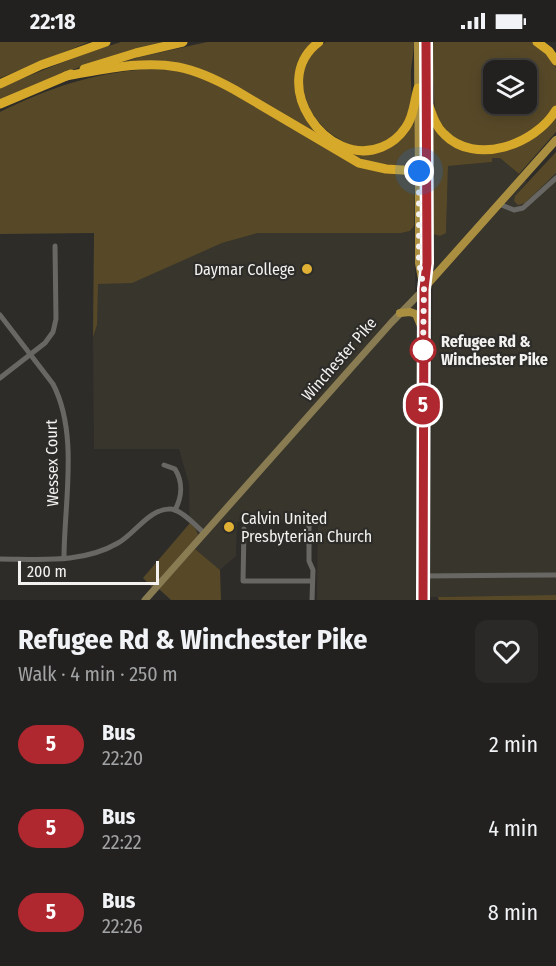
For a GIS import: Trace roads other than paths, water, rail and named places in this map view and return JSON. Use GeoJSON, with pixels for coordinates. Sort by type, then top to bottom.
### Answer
{"type":"FeatureCollection","features":[{"type":"Feature","properties":{"kind":"highway"},"geometry":{"type":"LineString","coordinates":[[0,84],[41,65],[106,42]]}},
{"type":"Feature","properties":{"kind":"highway"},"geometry":{"type":"LineString","coordinates":[[0,104],[98,64],[183,42]]}},
{"type":"Feature","properties":{"kind":"highway"},"geometry":{"type":"LineString","coordinates":[[319,42],[311,48],[304,59],[299,73],[298,90],[311,119],[324,135],[341,146],[368,152],[394,141],[410,120],[418,88]]}},
{"type":"Feature","properties":{"kind":"highway"},"geometry":{"type":"LineString","coordinates":[[537,42],[549,51],[556,61]]}},
{"type":"Feature","properties":{"kind":"highway"},"geometry":{"type":"LineString","coordinates":[[66,76],[151,65],[177,67],[196,72],[226,85],[359,163],[386,169],[419,171]]}},
{"type":"Feature","properties":{"kind":"highway"},"geometry":{"type":"LineString","coordinates":[[426,97],[435,122],[443,134],[462,147],[476,150],[501,147],[525,138],[543,126],[556,110]]}},
{"type":"Feature","properties":{"kind":"main road"},"geometry":{"type":"LineString","coordinates":[[422,46],[418,88],[419,263],[424,289]]}},
{"type":"Feature","properties":{"kind":"main road"},"geometry":{"type":"LineString","coordinates":[[422,46],[426,97],[427,248],[423,333],[423,600]]}},
{"type":"Feature","properties":{"kind":"main road","name":"Winchester Pike"},"geometry":{"type":"LineString","coordinates":[[146,600],[556,140]]}},
{"type":"Feature","properties":{"kind":"main road"},"geometry":{"type":"LineString","coordinates":[[541,157],[556,147]]}},
{"type":"Feature","properties":{"kind":"main road"},"geometry":{"type":"LineString","coordinates":[[427,248],[436,259],[445,260],[453,255]]}},
{"type":"Feature","properties":{"kind":"main road"},"geometry":{"type":"LineString","coordinates":[[400,313],[416,314],[423,333]]}},
{"type":"Feature","properties":{"kind":"street"},"geometry":{"type":"LineString","coordinates":[[499,204],[514,210],[523,208],[556,178]]}},
{"type":"Feature","properties":{"kind":"street"},"geometry":{"type":"LineString","coordinates":[[0,378],[45,343],[53,332],[56,319],[55,246]]}},
{"type":"Feature","properties":{"kind":"street","name":"Wessex Court"},"geometry":{"type":"LineString","coordinates":[[0,315],[53,384],[65,416],[68,498],[64,558]]}},
{"type":"Feature","properties":{"kind":"street"},"geometry":{"type":"LineString","coordinates":[[164,465],[175,469],[181,482],[180,499],[175,510]]}},
{"type":"Feature","properties":{"kind":"street"},"geometry":{"type":"LineString","coordinates":[[0,559],[64,558],[94,554],[118,543],[161,510],[175,510],[183,514],[204,533]]}},
{"type":"Feature","properties":{"kind":"street"},"geometry":{"type":"LineString","coordinates":[[309,526],[309,561],[313,570],[312,600]]}},
{"type":"Feature","properties":{"kind":"street"},"geometry":{"type":"LineString","coordinates":[[244,529],[243,581],[312,581]]}},
{"type":"Feature","properties":{"kind":"street"},"geometry":{"type":"LineString","coordinates":[[423,576],[556,575]]}},
{"type":"Feature","properties":{"kind":"place","name":"Daymar College"},"geometry":{"type":"Point","coordinates":[307,269]}},
{"type":"Feature","properties":{"kind":"place","name":"Refugee Rd & Winchester Pike"},"geometry":{"type":"Point","coordinates":[423,350]}},
{"type":"Feature","properties":{"kind":"place","name":"Calvin United Presbyterian Church"},"geometry":{"type":"Point","coordinates":[229,527]}}]}
